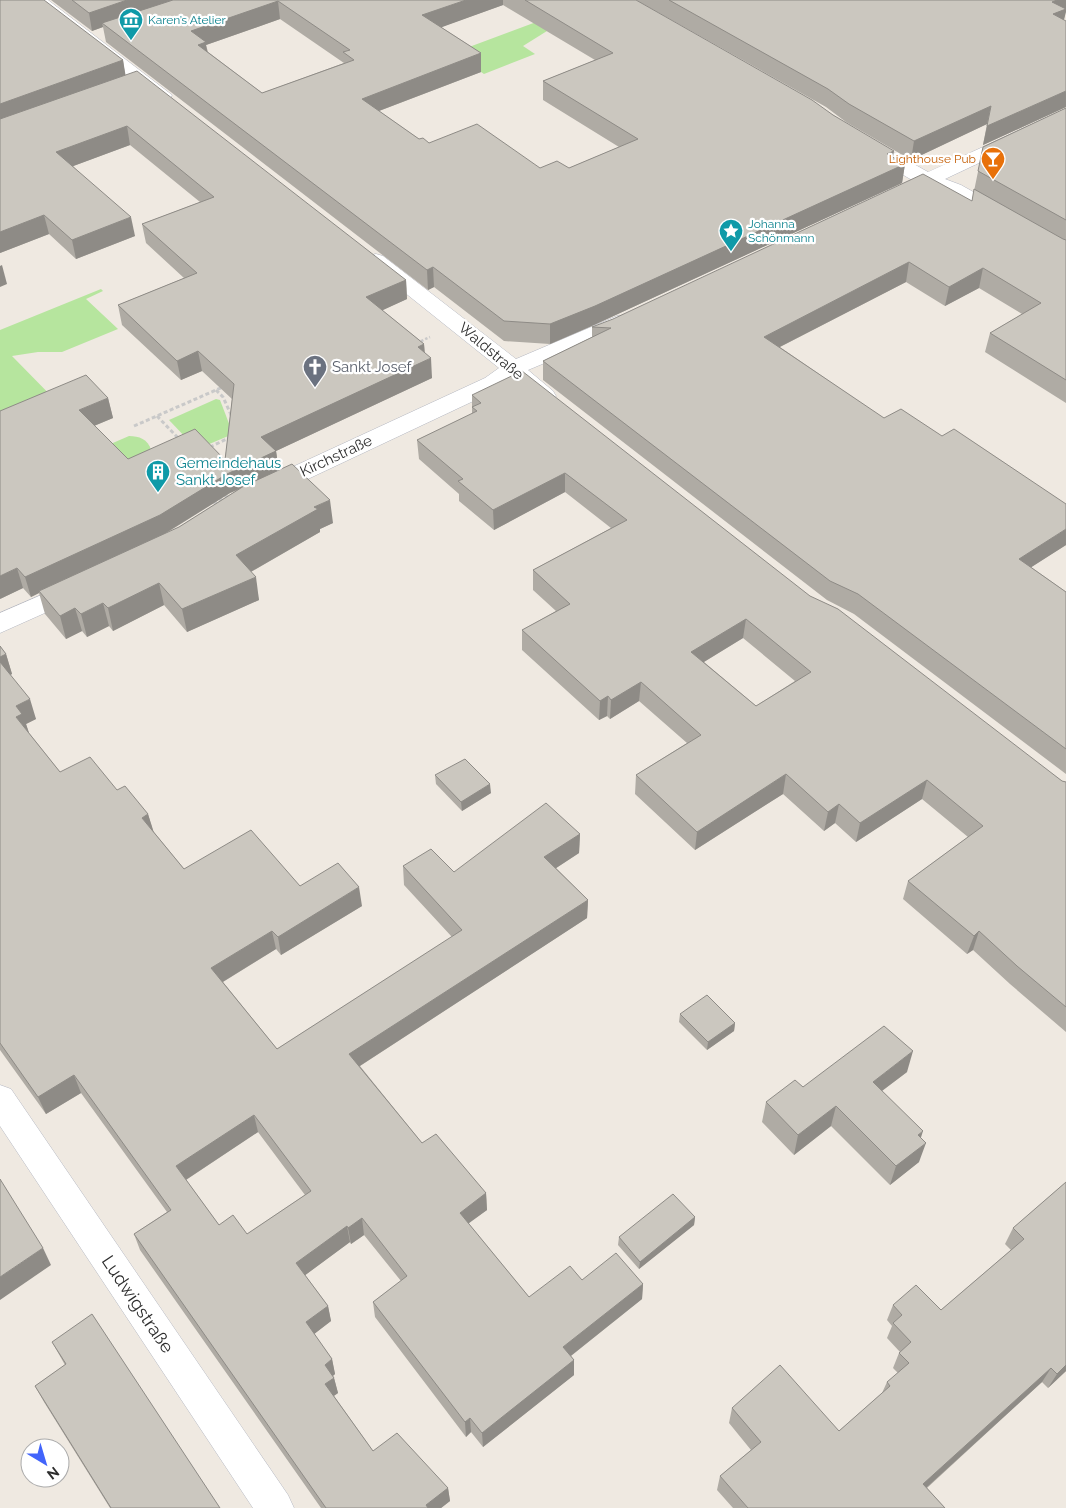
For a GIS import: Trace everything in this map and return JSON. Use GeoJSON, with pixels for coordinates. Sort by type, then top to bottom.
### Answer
{"type":"FeatureCollection","features":[{"type":"Feature","properties":{"kind":"street"},"geometry":{"type":"LineString","coordinates":[[37,0],[98,37],[143,80],[177,106]]}},
{"type":"Feature","properties":{"kind":"street"},"geometry":{"type":"LineString","coordinates":[[119,88],[143,80]]}},
{"type":"Feature","properties":{"kind":"street"},"geometry":{"type":"LineString","coordinates":[[876,204],[1066,115]]}},
{"type":"Feature","properties":{"kind":"street"},"geometry":{"type":"LineString","coordinates":[[855,138],[913,173],[954,189],[1066,253]]}},
{"type":"Feature","properties":{"kind":"street","name":"Waldstraße"},"geometry":{"type":"LineString","coordinates":[[357,245],[505,360],[512,370],[562,409]]}},
{"type":"Feature","properties":{"kind":"street","name":"Kirchstraße"},"geometry":{"type":"LineString","coordinates":[[238,497],[493,384],[512,370],[561,347],[603,332],[647,311]]}},
{"type":"Feature","properties":{"kind":"street"},"geometry":{"type":"LineString","coordinates":[[0,624],[96,579]]}},
{"type":"Feature","properties":{"kind":"street","name":"Ludwigstraße"},"geometry":{"type":"LineString","coordinates":[[0,1099],[276,1508]]}},
{"type":"Feature","properties":{"kind":"path"},"geometry":{"type":"LineString","coordinates":[[134,426],[225,386]]}},
{"type":"Feature","properties":{"kind":"path"},"geometry":{"type":"LineString","coordinates":[[216,390],[224,397],[234,423]]}},
{"type":"Feature","properties":{"kind":"path"},"geometry":{"type":"LineString","coordinates":[[157,416],[183,442]]}},
{"type":"Feature","properties":{"kind":"path"},"geometry":{"type":"LineString","coordinates":[[206,449],[232,437]]}},
{"type":"Feature","properties":{"kind":"path"},"geometry":{"type":"LineString","coordinates":[[211,504],[238,497]]}},
{"type":"Feature","properties":{"kind":"green space"},"geometry":{"type":"Polygon","coordinates":[[[555,15],[547,31],[523,46],[535,54],[484,74],[453,53],[555,15]]]}},
{"type":"Feature","properties":{"kind":"green space"},"geometry":{"type":"Polygon","coordinates":[[[101,289],[103,291],[86,299],[118,329],[62,352],[38,352],[12,356],[62,407],[0,434],[0,330],[101,289]]]}},
{"type":"Feature","properties":{"kind":"green space"},"geometry":{"type":"Polygon","coordinates":[[[216,399],[220,400],[233,434],[207,445],[189,441],[169,420],[216,399]]]}},
{"type":"Feature","properties":{"kind":"green space"},"geometry":{"type":"Polygon","coordinates":[[[129,436],[143,439],[150,446],[151,450],[142,460],[86,460],[99,449],[129,436]]]}},
{"type":"Feature","properties":{"kind":"building"},"geometry":{"type":"Polygon","coordinates":[[[0,0],[44,0],[123,60],[0,104],[0,0]]]}},
{"type":"Feature","properties":{"kind":"building"},"geometry":{"type":"Polygon","coordinates":[[[72,0],[127,0],[89,13],[72,0]]]}},
{"type":"Feature","properties":{"kind":"building"},"geometry":{"type":"Polygon","coordinates":[[[173,0],[466,0],[422,15],[481,53],[362,99],[419,139],[423,138],[429,143],[477,124],[540,168],[557,161],[569,168],[638,139],[543,81],[613,53],[525,0],[636,0],[812,100],[833,115],[894,151],[887,154],[905,164],[595,306],[550,324],[504,321],[433,267],[427,270],[102,23],[173,0]],[[278,1],[191,31],[206,42],[198,45],[262,93],[354,60],[343,52],[350,50],[278,1]]]}},
{"type":"Feature","properties":{"kind":"building"},"geometry":{"type":"Polygon","coordinates":[[[669,0],[1057,0],[1052,2],[1066,9],[1053,14],[1066,21],[1066,91],[987,126],[991,106],[914,141],[849,104],[828,89],[669,0]]]}},
{"type":"Feature","properties":{"kind":"building"},"geometry":{"type":"Polygon","coordinates":[[[137,71],[406,280],[366,297],[424,344],[418,347],[431,358],[261,437],[276,451],[227,474],[160,515],[25,577],[17,568],[0,576],[0,411],[86,375],[108,398],[79,410],[128,459],[195,429],[225,460],[234,384],[198,351],[177,361],[118,305],[197,273],[142,224],[214,197],[127,126],[56,152],[131,217],[72,240],[44,215],[0,232],[0,119],[137,71]]]}},
{"type":"Feature","properties":{"kind":"building"},"geometry":{"type":"Polygon","coordinates":[[[1066,108],[1066,220],[978,171],[983,147],[1066,108]]]}},
{"type":"Feature","properties":{"kind":"building"},"geometry":{"type":"Polygon","coordinates":[[[923,174],[972,201],[974,189],[1066,240],[1066,380],[990,333],[1041,303],[983,268],[949,287],[909,262],[764,337],[884,418],[901,409],[942,436],[954,429],[1066,504],[1066,529],[1019,559],[1066,592],[1066,749],[858,594],[830,581],[543,361],[611,328],[592,327],[613,319],[923,174]]]}},
{"type":"Feature","properties":{"kind":"building"},"geometry":{"type":"Polygon","coordinates":[[[522,371],[810,596],[838,609],[1062,781],[1066,782],[1066,1007],[979,931],[974,936],[908,881],[983,826],[927,780],[860,823],[839,804],[828,812],[786,774],[697,832],[636,775],[701,735],[641,682],[611,700],[608,696],[600,701],[522,630],[570,604],[533,570],[627,520],[565,473],[493,510],[458,481],[463,479],[417,440],[477,411],[472,407],[481,403],[472,395],[522,371]],[[746,619],[691,652],[756,706],[811,672],[746,619]]]}},
{"type":"Feature","properties":{"kind":"building"},"geometry":{"type":"Polygon","coordinates":[[[292,464],[330,500],[314,507],[318,509],[236,555],[256,577],[182,609],[159,583],[108,608],[103,603],[81,614],[75,608],[60,616],[39,591],[179,527],[244,486],[292,464]]]}},
{"type":"Feature","properties":{"kind":"building"},"geometry":{"type":"Polygon","coordinates":[[[0,646],[6,654],[0,657],[0,646]]]}},
{"type":"Feature","properties":{"kind":"building"},"geometry":{"type":"Polygon","coordinates":[[[0,662],[30,699],[16,706],[22,714],[16,717],[60,772],[90,757],[117,790],[125,786],[148,814],[142,818],[184,869],[251,830],[300,886],[338,863],[359,887],[278,937],[272,931],[211,968],[277,1049],[462,930],[403,866],[431,849],[454,872],[546,803],[580,834],[544,857],[588,900],[349,1054],[422,1143],[436,1134],[486,1193],[460,1213],[529,1297],[570,1266],[582,1280],[616,1253],[643,1284],[563,1347],[574,1360],[482,1433],[470,1418],[465,1422],[373,1302],[407,1276],[362,1218],[348,1228],[347,1226],[296,1263],[328,1306],[306,1322],[332,1359],[325,1365],[334,1378],[325,1384],[373,1451],[397,1433],[448,1488],[426,1505],[428,1508],[326,1508],[134,1234],[171,1210],[74,1075],[38,1097],[0,1043],[0,662]],[[254,1115],[176,1166],[219,1225],[233,1215],[247,1234],[311,1191],[254,1115]]]}},
{"type":"Feature","properties":{"kind":"building"},"geometry":{"type":"Polygon","coordinates":[[[465,759],[490,784],[461,802],[435,775],[465,759]]]}},
{"type":"Feature","properties":{"kind":"building"},"geometry":{"type":"Polygon","coordinates":[[[707,995],[735,1023],[708,1042],[680,1014],[707,995]]]}},
{"type":"Feature","properties":{"kind":"building"},"geometry":{"type":"Polygon","coordinates":[[[884,1026],[913,1051],[873,1082],[923,1131],[918,1135],[926,1143],[896,1166],[836,1106],[798,1135],[766,1102],[795,1080],[803,1087],[884,1026]]]}},
{"type":"Feature","properties":{"kind":"building"},"geometry":{"type":"Polygon","coordinates":[[[0,1179],[43,1248],[0,1277],[0,1179]]]}},
{"type":"Feature","properties":{"kind":"building"},"geometry":{"type":"Polygon","coordinates":[[[1066,1182],[1066,1365],[1057,1374],[1051,1368],[923,1484],[945,1508],[748,1508],[720,1476],[761,1442],[732,1408],[780,1365],[839,1431],[890,1386],[887,1382],[909,1363],[899,1353],[911,1342],[893,1323],[902,1315],[893,1305],[916,1285],[941,1310],[1024,1239],[1013,1228],[1066,1182]]]}},
{"type":"Feature","properties":{"kind":"building"},"geometry":{"type":"Polygon","coordinates":[[[673,1194],[695,1217],[640,1262],[619,1237],[673,1194]]]}},
{"type":"Feature","properties":{"kind":"building"},"geometry":{"type":"Polygon","coordinates":[[[92,1314],[220,1508],[111,1508],[70,1442],[70,1438],[67,1438],[35,1386],[66,1364],[52,1342],[92,1314]]]}},
{"type":"Feature","properties":{"kind":"place","name":"Karen’s Atelier"},"geometry":{"type":"Point","coordinates":[131,41]}},
{"type":"Feature","properties":{"kind":"place","name":"Lighthouse Pub"},"geometry":{"type":"Point","coordinates":[993,180]}},
{"type":"Feature","properties":{"kind":"place","name":"Johanna Schönmann"},"geometry":{"type":"Point","coordinates":[731,252]}},
{"type":"Feature","properties":{"kind":"place","name":"Sankt Josef"},"geometry":{"type":"Point","coordinates":[315,388]}},
{"type":"Feature","properties":{"kind":"place","name":"Gemeindehaus Sankt Josef"},"geometry":{"type":"Point","coordinates":[158,493]}}]}
